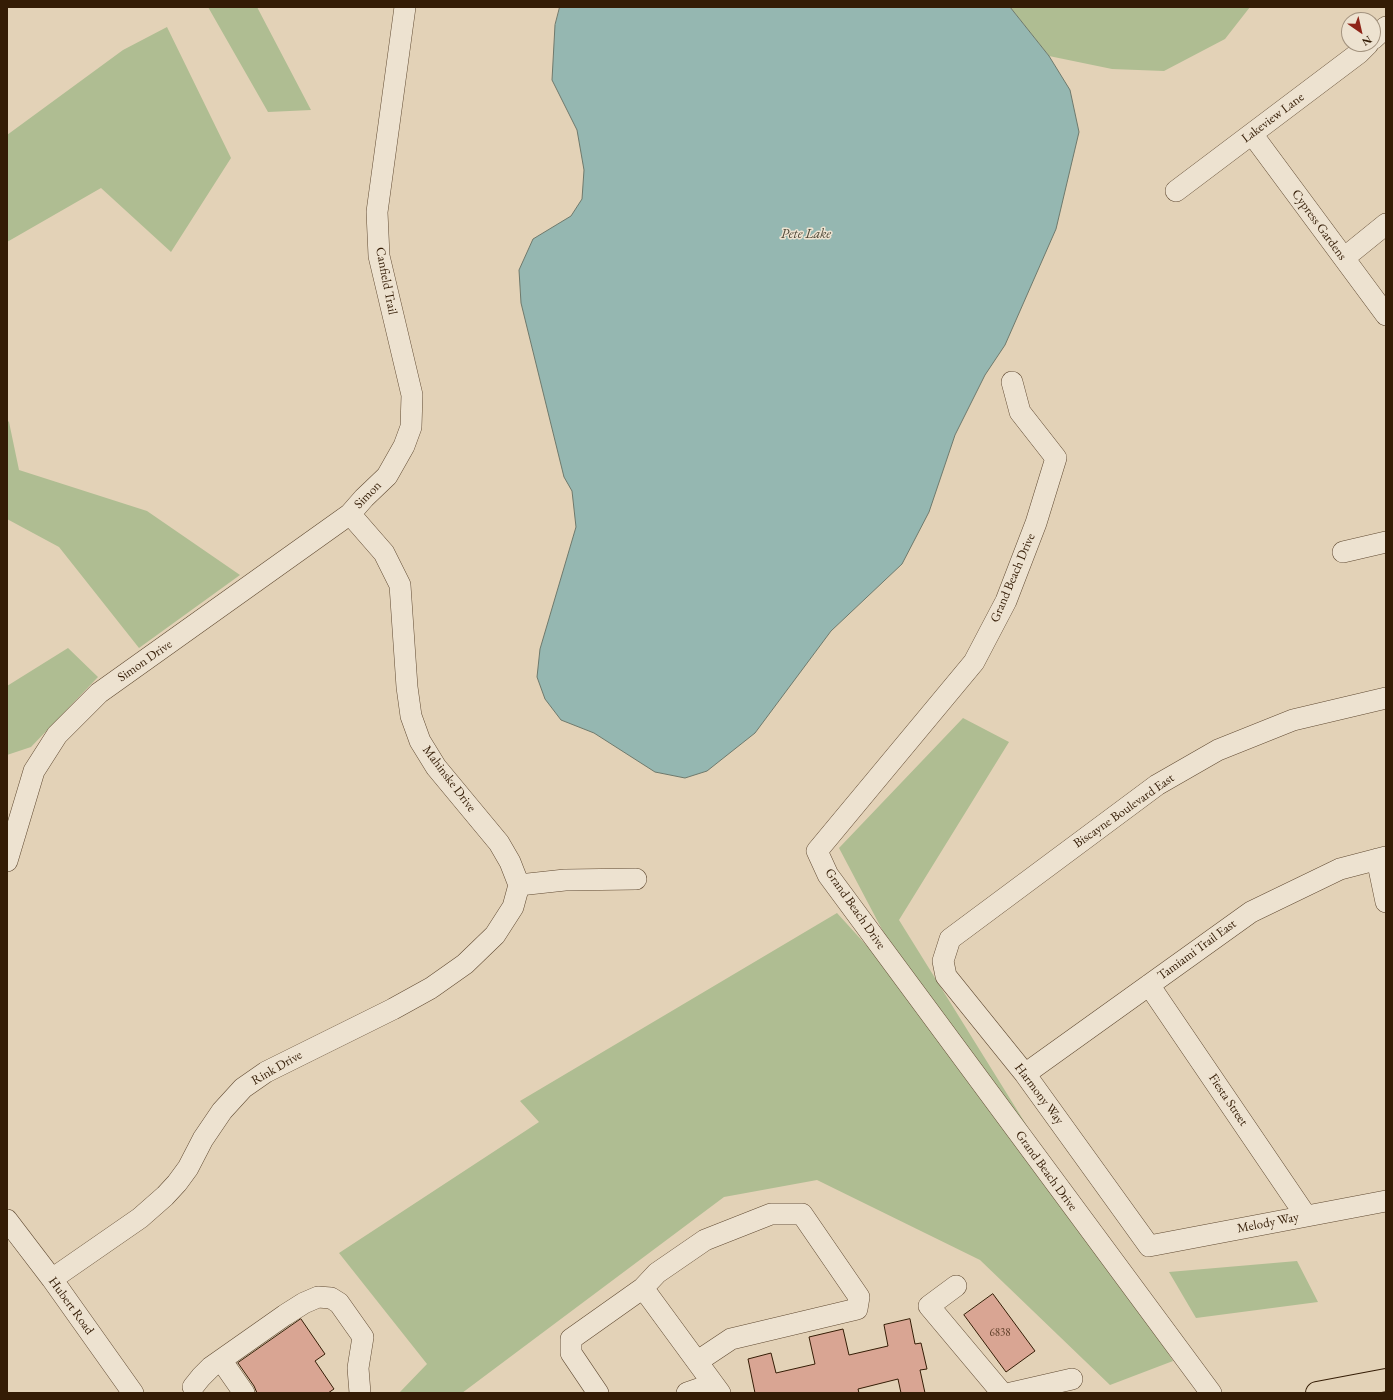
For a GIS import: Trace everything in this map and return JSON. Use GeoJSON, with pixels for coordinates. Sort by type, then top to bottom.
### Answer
{"type":"FeatureCollection","features":[{"type":"Feature","properties":{"kind":"main road"},"geometry":{"type":"LineString","coordinates":[[1317,1393],[1386,1380]]}},
{"type":"Feature","properties":{"kind":"street","name":"Canfield Trail"},"geometry":{"type":"LineString","coordinates":[[387,476],[404,446],[411,427],[412,395],[379,256],[377,212],[405,7]]}},
{"type":"Feature","properties":{"kind":"street","name":"Lakeview Lane"},"geometry":{"type":"LineString","coordinates":[[1176,191],[1360,52]]}},
{"type":"Feature","properties":{"kind":"street","name":"Cypress Gardens"},"geometry":{"type":"LineString","coordinates":[[1252,134],[1386,315]]}},
{"type":"Feature","properties":{"kind":"street"},"geometry":{"type":"LineString","coordinates":[[1344,258],[1386,224]]}},
{"type":"Feature","properties":{"kind":"street","name":"Grand Beach Drive"},"geometry":{"type":"LineString","coordinates":[[1012,382],[1020,412],[1056,458],[1036,523],[1006,601],[974,662],[817,851],[828,875],[1211,1393]]}},
{"type":"Feature","properties":{"kind":"street","name":"Simon"},"geometry":{"type":"LineString","coordinates":[[350,514],[387,476]]}},
{"type":"Feature","properties":{"kind":"street","name":"Simon Drive"},"geometry":{"type":"LineString","coordinates":[[7,861],[34,771],[57,735],[99,693],[350,514]]}},
{"type":"Feature","properties":{"kind":"street","name":"Mahinske Drive"},"geometry":{"type":"LineString","coordinates":[[350,514],[384,553],[400,585],[407,687],[411,716],[420,741],[436,767],[499,843],[510,862],[519,885]]}},
{"type":"Feature","properties":{"kind":"street"},"geometry":{"type":"LineString","coordinates":[[1343,552],[1386,542]]}},
{"type":"Feature","properties":{"kind":"street","name":"Biscayne Boulevard East"},"geometry":{"type":"LineString","coordinates":[[950,939],[1157,785],[1218,750],[1293,720],[1386,698]]}},
{"type":"Feature","properties":{"kind":"street"},"geometry":{"type":"LineString","coordinates":[[1381,858],[1386,902]]}},
{"type":"Feature","properties":{"kind":"street","name":"Tamiami Trail East"},"geometry":{"type":"LineString","coordinates":[[1025,1074],[1251,912],[1340,869],[1381,858]]}},
{"type":"Feature","properties":{"kind":"street"},"geometry":{"type":"LineString","coordinates":[[519,885],[565,880],[636,879]]}},
{"type":"Feature","properties":{"kind":"street","name":"Rink Drive"},"geometry":{"type":"LineString","coordinates":[[52,1279],[140,1218],[165,1196],[188,1168],[203,1139],[222,1111],[243,1088],[266,1072],[393,1009],[431,988],[465,964],[495,935],[513,907],[519,885]]}},
{"type":"Feature","properties":{"kind":"street","name":"Harmony Way"},"geometry":{"type":"LineString","coordinates":[[950,939],[943,961],[946,976],[1025,1074],[1149,1246]]}},
{"type":"Feature","properties":{"kind":"street","name":"Fiesta Street"},"geometry":{"type":"LineString","coordinates":[[1149,985],[1306,1216]]}},
{"type":"Feature","properties":{"kind":"street","name":"Melody Way"},"geometry":{"type":"LineString","coordinates":[[1149,1246],[1386,1201]]}},
{"type":"Feature","properties":{"kind":"street"},"geometry":{"type":"LineString","coordinates":[[598,1393],[571,1353],[571,1340],[643,1288],[657,1273],[705,1240],[771,1214],[802,1214],[859,1297],[857,1309],[731,1339],[698,1361]]}},
{"type":"Feature","properties":{"kind":"street","name":"Hubert Road"},"geometry":{"type":"LineString","coordinates":[[7,1220],[52,1279],[133,1393]]}},
{"type":"Feature","properties":{"kind":"street"},"geometry":{"type":"LineString","coordinates":[[956,1286],[929,1306],[1002,1393]]}},
{"type":"Feature","properties":{"kind":"street"},"geometry":{"type":"LineString","coordinates":[[643,1288],[717,1388],[687,1393]]}},
{"type":"Feature","properties":{"kind":"street"},"geometry":{"type":"LineString","coordinates":[[192,1391],[201,1377],[221,1360],[304,1303],[318,1297],[331,1298],[339,1303],[363,1337],[358,1368],[360,1393]]}},
{"type":"Feature","properties":{"kind":"street"},"geometry":{"type":"LineString","coordinates":[[221,1360],[244,1393]]}},
{"type":"Feature","properties":{"kind":"street"},"geometry":{"type":"LineString","coordinates":[[1011,1393],[1072,1379]]}},
{"type":"Feature","properties":{"kind":"green space"},"geometry":{"type":"Polygon","coordinates":[[[208,7],[257,7],[311,110],[268,112],[208,7]]]}},
{"type":"Feature","properties":{"kind":"green space"},"geometry":{"type":"Polygon","coordinates":[[[1010,7],[1250,7],[1225,39],[1164,71],[1112,69],[1049,56],[1010,7]]]}},
{"type":"Feature","properties":{"kind":"green space"},"geometry":{"type":"Polygon","coordinates":[[[167,27],[231,158],[171,252],[101,188],[7,242],[7,135],[123,50],[167,27]]]}},
{"type":"Feature","properties":{"kind":"green space"},"geometry":{"type":"Polygon","coordinates":[[[7,420],[9,422],[19,470],[147,511],[240,575],[139,648],[59,547],[7,519],[7,420]]]}},
{"type":"Feature","properties":{"kind":"green space"},"geometry":{"type":"Polygon","coordinates":[[[68,648],[98,677],[31,747],[7,755],[7,686],[68,648]]]}},
{"type":"Feature","properties":{"kind":"green space"},"geometry":{"type":"Polygon","coordinates":[[[963,718],[1009,742],[899,920],[1173,1361],[1110,1385],[980,1260],[817,1180],[724,1197],[462,1393],[399,1393],[427,1364],[339,1253],[539,1122],[520,1101],[837,913],[867,946],[886,937],[839,848],[963,718]]]}},
{"type":"Feature","properties":{"kind":"green space"},"geometry":{"type":"Polygon","coordinates":[[[1297,1261],[1318,1302],[1196,1318],[1169,1272],[1297,1261]]]}},
{"type":"Feature","properties":{"kind":"water","name":"Pete Lake"},"geometry":{"type":"Polygon","coordinates":[[[560,7],[1010,7],[1049,56],[1070,90],[1079,132],[1056,229],[1005,345],[985,375],[955,435],[929,512],[902,564],[831,631],[755,733],[707,771],[685,778],[655,772],[594,733],[561,720],[545,699],[537,677],[540,649],[576,527],[572,491],[564,477],[521,303],[519,270],[533,239],[571,216],[582,199],[584,170],[577,130],[552,80],[555,25],[560,7]]]}},
{"type":"Feature","properties":{"kind":"building"},"geometry":{"type":"Polygon","coordinates":[[[993,1294],[1035,1351],[1006,1372],[964,1315],[993,1294]]]}},
{"type":"Feature","properties":{"kind":"building"},"geometry":{"type":"Polygon","coordinates":[[[301,1319],[325,1354],[315,1361],[334,1389],[328,1393],[257,1393],[254,1386],[238,1363],[301,1319]]]}},
{"type":"Feature","properties":{"kind":"building"},"geometry":{"type":"Polygon","coordinates":[[[910,1319],[915,1344],[921,1343],[927,1369],[920,1370],[925,1393],[901,1393],[898,1379],[858,1389],[859,1393],[755,1393],[748,1359],[771,1353],[776,1373],[815,1364],[809,1337],[843,1329],[849,1355],[888,1346],[884,1325],[910,1319]]]}}]}
